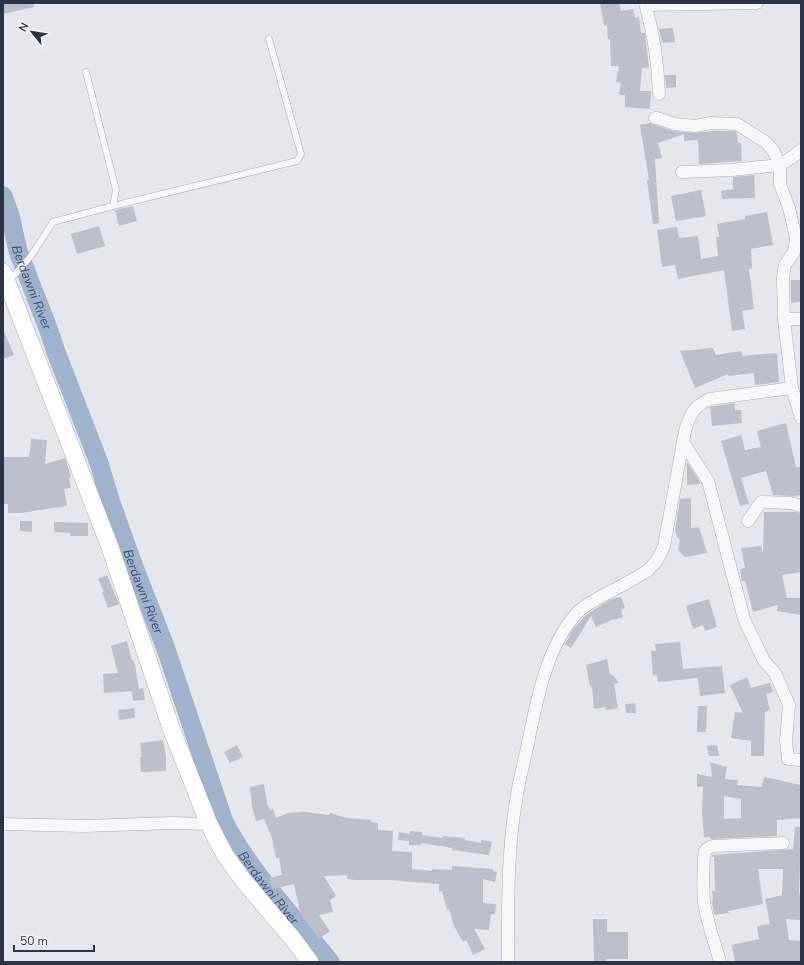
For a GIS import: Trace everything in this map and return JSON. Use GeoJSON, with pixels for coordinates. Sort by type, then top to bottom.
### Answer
{"type":"FeatureCollection","features":[{"type":"Feature","properties":{"kind":"street"},"geometry":{"type":"LineString","coordinates":[[659,94],[657,56],[647,5],[757,3]]}},
{"type":"Feature","properties":{"kind":"street"},"geometry":{"type":"LineString","coordinates":[[655,118],[674,124],[695,126],[711,123],[737,124],[767,143],[774,152],[780,165],[780,184],[789,208],[796,238],[794,252],[786,265],[783,278],[784,319],[792,388],[801,418]]}},
{"type":"Feature","properties":{"kind":"street"},"geometry":{"type":"LineString","coordinates":[[682,172],[731,170],[780,165],[792,158],[801,150]]}},
{"type":"Feature","properties":{"kind":"street"},"geometry":{"type":"LineString","coordinates":[[8,277],[110,547],[172,728],[210,824],[225,855],[243,880],[293,939],[310,962]]}},
{"type":"Feature","properties":{"kind":"street"},"geometry":{"type":"LineString","coordinates":[[784,319],[801,319]]}},
{"type":"Feature","properties":{"kind":"street"},"geometry":{"type":"LineString","coordinates":[[508,962],[511,848],[516,801],[536,705],[548,662],[567,626],[577,612],[647,570],[655,563],[660,555],[668,528],[683,442],[689,418],[694,409],[701,403],[723,396],[792,388]]}},
{"type":"Feature","properties":{"kind":"street"},"geometry":{"type":"LineString","coordinates":[[683,442],[708,481],[744,619],[764,661],[775,673],[789,705],[786,741],[788,759],[801,760]]}},
{"type":"Feature","properties":{"kind":"street"},"geometry":{"type":"LineString","coordinates":[[748,522],[761,502],[791,502],[801,506]]}},
{"type":"Feature","properties":{"kind":"street"},"geometry":{"type":"LineString","coordinates":[[3,824],[85,826],[173,823],[210,824]]}},
{"type":"Feature","properties":{"kind":"street"},"geometry":{"type":"LineString","coordinates":[[720,962],[704,901],[703,865],[705,851],[713,846],[782,843]]}},
{"type":"Feature","properties":{"kind":"lane"},"geometry":{"type":"LineString","coordinates":[[8,277],[31,256],[53,222],[297,161],[301,154],[269,39]]}},
{"type":"Feature","properties":{"kind":"lane"},"geometry":{"type":"LineString","coordinates":[[86,72],[116,190],[113,206]]}},
{"type":"Feature","properties":{"kind":"building"},"geometry":{"type":"Polygon","coordinates":[[[3,3],[34,3],[34,7],[3,14],[3,3]]]}},
{"type":"Feature","properties":{"kind":"building"},"geometry":{"type":"Polygon","coordinates":[[[600,3],[619,3],[621,11],[633,9],[635,18],[639,17],[641,33],[645,33],[649,68],[642,68],[640,91],[651,91],[650,109],[625,107],[625,95],[619,95],[621,83],[616,82],[619,66],[611,66],[610,39],[608,39],[607,25],[604,26],[600,3]]]}},
{"type":"Feature","properties":{"kind":"building"},"geometry":{"type":"Polygon","coordinates":[[[673,28],[675,42],[662,43],[659,29],[673,28]]]}},
{"type":"Feature","properties":{"kind":"building"},"geometry":{"type":"Polygon","coordinates":[[[665,75],[676,75],[676,87],[666,88],[665,75]]]}},
{"type":"Feature","properties":{"kind":"building"},"geometry":{"type":"Polygon","coordinates":[[[650,123],[673,131],[694,133],[735,131],[737,133],[738,143],[741,143],[742,161],[699,164],[698,140],[684,141],[684,134],[658,143],[662,158],[655,159],[659,223],[653,224],[647,180],[649,180],[640,125],[650,123]]]}},
{"type":"Feature","properties":{"kind":"building"},"geometry":{"type":"Polygon","coordinates":[[[754,175],[755,198],[722,199],[721,191],[733,189],[733,177],[754,175]]]}},
{"type":"Feature","properties":{"kind":"building"},"geometry":{"type":"Polygon","coordinates":[[[701,190],[706,216],[676,221],[671,196],[701,190]]]}},
{"type":"Feature","properties":{"kind":"building"},"geometry":{"type":"Polygon","coordinates":[[[133,206],[137,221],[119,226],[115,210],[133,206]]]}},
{"type":"Feature","properties":{"kind":"building"},"geometry":{"type":"Polygon","coordinates":[[[767,212],[773,245],[751,249],[752,268],[749,269],[754,309],[742,311],[745,329],[732,331],[724,270],[678,279],[675,265],[662,267],[657,230],[677,227],[679,238],[698,236],[701,259],[718,256],[716,237],[719,237],[717,224],[745,219],[745,216],[767,212]]]}},
{"type":"Feature","properties":{"kind":"building"},"geometry":{"type":"Polygon","coordinates":[[[99,226],[105,246],[77,254],[71,234],[99,226]]]}},
{"type":"Feature","properties":{"kind":"building"},"geometry":{"type":"Polygon","coordinates":[[[791,280],[801,280],[801,302],[791,303],[791,280]]]}},
{"type":"Feature","properties":{"kind":"building"},"geometry":{"type":"Polygon","coordinates":[[[3,329],[14,355],[3,359],[3,329]]]}},
{"type":"Feature","properties":{"kind":"building"},"geometry":{"type":"Polygon","coordinates":[[[713,348],[716,355],[741,351],[742,356],[777,353],[779,382],[755,385],[754,373],[729,376],[728,374],[695,388],[680,351],[713,348]]]}},
{"type":"Feature","properties":{"kind":"building"},"geometry":{"type":"Polygon","coordinates":[[[734,403],[735,410],[741,410],[742,423],[712,426],[710,407],[734,403]]]}},
{"type":"Feature","properties":{"kind":"building"},"geometry":{"type":"Polygon","coordinates":[[[786,423],[796,467],[801,467],[801,495],[773,495],[766,471],[741,478],[749,504],[740,506],[721,441],[741,435],[745,450],[761,447],[757,431],[786,423]]]}},
{"type":"Feature","properties":{"kind":"building"},"geometry":{"type":"Polygon","coordinates":[[[31,439],[47,440],[45,464],[65,458],[71,477],[69,478],[71,488],[64,489],[67,506],[21,513],[8,513],[8,504],[3,504],[3,457],[29,457],[31,439]]]}},
{"type":"Feature","properties":{"kind":"building"},"geometry":{"type":"Polygon","coordinates":[[[687,462],[701,484],[687,485],[687,462]]]}},
{"type":"Feature","properties":{"kind":"building"},"geometry":{"type":"Polygon","coordinates":[[[691,498],[691,528],[699,527],[707,553],[685,557],[678,550],[680,540],[677,537],[675,530],[680,499],[691,498]]]}},
{"type":"Feature","properties":{"kind":"building"},"geometry":{"type":"Polygon","coordinates":[[[764,512],[801,513],[801,572],[782,575],[787,598],[801,598],[801,615],[777,611],[778,605],[753,612],[745,581],[742,581],[740,569],[745,568],[741,548],[761,546],[763,554],[764,512]]]}},
{"type":"Feature","properties":{"kind":"building"},"geometry":{"type":"Polygon","coordinates":[[[20,521],[32,521],[32,532],[20,531],[20,521]]]}},
{"type":"Feature","properties":{"kind":"building"},"geometry":{"type":"Polygon","coordinates":[[[54,522],[88,523],[88,536],[70,536],[70,533],[54,532],[54,522]]]}},
{"type":"Feature","properties":{"kind":"building"},"geometry":{"type":"Polygon","coordinates":[[[107,575],[119,604],[108,608],[102,592],[104,592],[98,579],[107,575]]]}},
{"type":"Feature","properties":{"kind":"building"},"geometry":{"type":"Polygon","coordinates":[[[621,597],[625,608],[621,610],[623,617],[614,619],[596,627],[591,616],[571,648],[565,644],[573,629],[587,614],[611,599],[621,597]]]}},
{"type":"Feature","properties":{"kind":"building"},"geometry":{"type":"Polygon","coordinates":[[[709,599],[717,627],[705,631],[703,625],[693,629],[686,606],[709,599]]]}},
{"type":"Feature","properties":{"kind":"building"},"geometry":{"type":"Polygon","coordinates":[[[127,641],[132,661],[134,660],[139,689],[143,688],[145,700],[133,701],[132,691],[104,693],[103,674],[118,673],[111,646],[127,641]]]}},
{"type":"Feature","properties":{"kind":"building"},"geometry":{"type":"Polygon","coordinates":[[[680,642],[683,669],[722,666],[725,693],[700,696],[698,678],[658,682],[657,675],[653,676],[651,651],[656,651],[655,644],[680,642]]]}},
{"type":"Feature","properties":{"kind":"building"},"geometry":{"type":"Polygon","coordinates":[[[607,659],[610,674],[614,676],[619,683],[614,684],[618,708],[606,710],[605,707],[594,709],[592,686],[590,687],[586,665],[607,659]]]}},
{"type":"Feature","properties":{"kind":"building"},"geometry":{"type":"Polygon","coordinates":[[[747,677],[751,688],[770,683],[773,692],[766,694],[770,710],[765,712],[764,756],[751,756],[751,741],[731,738],[735,712],[743,713],[730,685],[747,677]]]}},
{"type":"Feature","properties":{"kind":"building"},"geometry":{"type":"Polygon","coordinates":[[[635,703],[636,713],[626,713],[625,704],[635,703]]]}},
{"type":"Feature","properties":{"kind":"building"},"geometry":{"type":"Polygon","coordinates":[[[698,706],[707,706],[706,732],[697,732],[698,706]]]}},
{"type":"Feature","properties":{"kind":"building"},"geometry":{"type":"Polygon","coordinates":[[[134,708],[135,718],[119,720],[118,710],[134,708]]]}},
{"type":"Feature","properties":{"kind":"building"},"geometry":{"type":"Polygon","coordinates":[[[163,740],[166,756],[166,771],[141,772],[140,757],[142,757],[140,743],[163,740]]]}},
{"type":"Feature","properties":{"kind":"building"},"geometry":{"type":"Polygon","coordinates":[[[237,745],[243,757],[230,763],[224,752],[237,745]]]}},
{"type":"Feature","properties":{"kind":"building"},"geometry":{"type":"Polygon","coordinates":[[[717,745],[719,756],[709,756],[707,746],[717,745]]]}},
{"type":"Feature","properties":{"kind":"building"},"geometry":{"type":"Polygon","coordinates":[[[710,762],[727,767],[725,779],[738,780],[737,785],[762,787],[764,777],[801,785],[801,818],[777,820],[777,836],[711,839],[710,837],[704,837],[702,812],[703,787],[697,787],[697,774],[712,777],[710,762]],[[724,796],[724,819],[741,818],[741,799],[724,796]]]}},
{"type":"Feature","properties":{"kind":"building"},"geometry":{"type":"Polygon","coordinates":[[[264,784],[267,803],[270,810],[273,809],[276,818],[288,813],[305,812],[329,815],[330,813],[347,818],[371,820],[371,822],[378,823],[378,830],[393,831],[392,851],[412,852],[412,869],[432,871],[432,869],[452,870],[452,866],[493,869],[493,871],[497,872],[495,882],[483,879],[483,903],[496,904],[495,914],[491,914],[489,930],[474,929],[485,949],[473,955],[466,940],[463,942],[454,926],[449,909],[447,910],[442,891],[439,892],[439,884],[391,880],[355,880],[347,879],[347,875],[324,876],[336,896],[330,900],[333,912],[319,915],[330,931],[319,939],[303,917],[299,908],[294,884],[275,889],[275,887],[272,888],[269,878],[282,875],[279,858],[276,858],[272,838],[264,819],[256,821],[252,807],[250,787],[264,784]]]}},
{"type":"Feature","properties":{"kind":"building"},"geometry":{"type":"Polygon","coordinates":[[[795,827],[801,827],[799,894],[801,894],[801,920],[786,919],[789,940],[801,941],[801,962],[735,962],[732,945],[759,939],[757,926],[770,924],[765,899],[782,895],[783,869],[758,869],[763,904],[728,911],[729,913],[714,915],[712,891],[715,891],[714,857],[712,857],[712,855],[793,849],[795,827]]]}},
{"type":"Feature","properties":{"kind":"building"},"geometry":{"type":"Polygon","coordinates":[[[410,831],[422,832],[422,835],[443,838],[443,836],[465,838],[464,840],[481,843],[481,840],[492,842],[489,855],[452,850],[453,848],[421,843],[421,845],[409,845],[409,841],[398,840],[399,832],[410,834],[410,831]]]}},
{"type":"Feature","properties":{"kind":"building"},"geometry":{"type":"Polygon","coordinates":[[[593,919],[607,919],[607,932],[628,932],[628,959],[606,959],[606,962],[594,962],[593,919]]]}},
{"type":"Feature","properties":{"kind":"waterway","name":"Berdawni River"},"geometry":{"type":"LineString","coordinates":[[3,196],[10,215],[18,251],[99,463],[110,500],[134,567],[166,649],[224,822],[235,841],[260,877],[330,962]]}}]}
